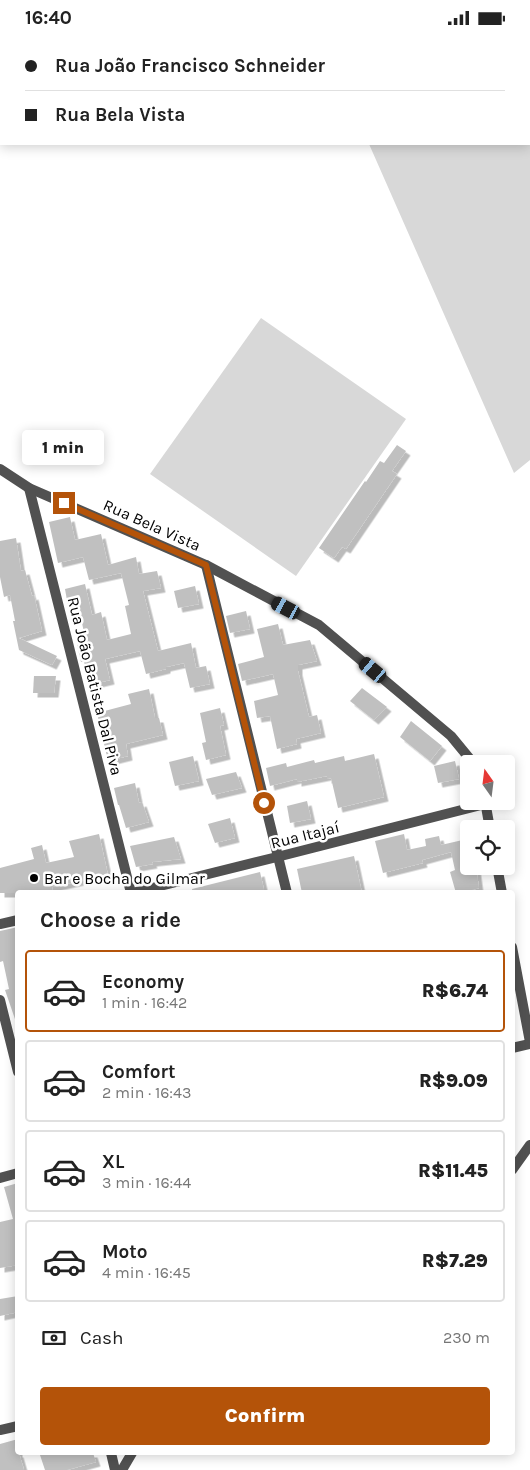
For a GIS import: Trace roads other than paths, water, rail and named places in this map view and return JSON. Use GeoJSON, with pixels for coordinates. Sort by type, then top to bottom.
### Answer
{"type":"FeatureCollection","features":[{"type":"Feature","properties":{"kind":"street","name":"Rua Bela Vista"},"geometry":{"type":"LineString","coordinates":[[0,469],[29,488],[206,565],[319,625],[452,736],[467,755]]}},
{"type":"Feature","properties":{"kind":"street","name":"Rua João Batista Dal Piva"},"geometry":{"type":"LineString","coordinates":[[29,488],[131,890]]}},
{"type":"Feature","properties":{"kind":"street"},"geometry":{"type":"LineString","coordinates":[[206,565],[286,890]]}},
{"type":"Feature","properties":{"kind":"street","name":"Rua Itajaí"},"geometry":{"type":"LineString","coordinates":[[144,890],[460,810]]}},
{"type":"Feature","properties":{"kind":"street"},"geometry":{"type":"LineString","coordinates":[[499,875],[501,890]]}},
{"type":"Feature","properties":{"kind":"street"},"geometry":{"type":"LineString","coordinates":[[0,924],[15,921]]}},
{"type":"Feature","properties":{"kind":"street"},"geometry":{"type":"LineString","coordinates":[[515,963],[530,1043],[515,1047]]}},
{"type":"Feature","properties":{"kind":"street"},"geometry":{"type":"LineString","coordinates":[[0,1000],[15,1060]]}},
{"type":"Feature","properties":{"kind":"street"},"geometry":{"type":"LineString","coordinates":[[515,1166],[530,1145]]}},
{"type":"Feature","properties":{"kind":"street"},"geometry":{"type":"LineString","coordinates":[[0,1178],[15,1174]]}},
{"type":"Feature","properties":{"kind":"street"},"geometry":{"type":"LineString","coordinates":[[0,1430],[15,1427]]}},
{"type":"Feature","properties":{"kind":"street"},"geometry":{"type":"LineString","coordinates":[[111,1455],[115,1470]]}},
{"type":"Feature","properties":{"kind":"street"},"geometry":{"type":"LineString","coordinates":[[122,1470],[131,1455]]}},
{"type":"Feature","properties":{"kind":"place","name":"Bar e Bocha do Gilmar"},"geometry":{"type":"Point","coordinates":[34,878]}}]}
